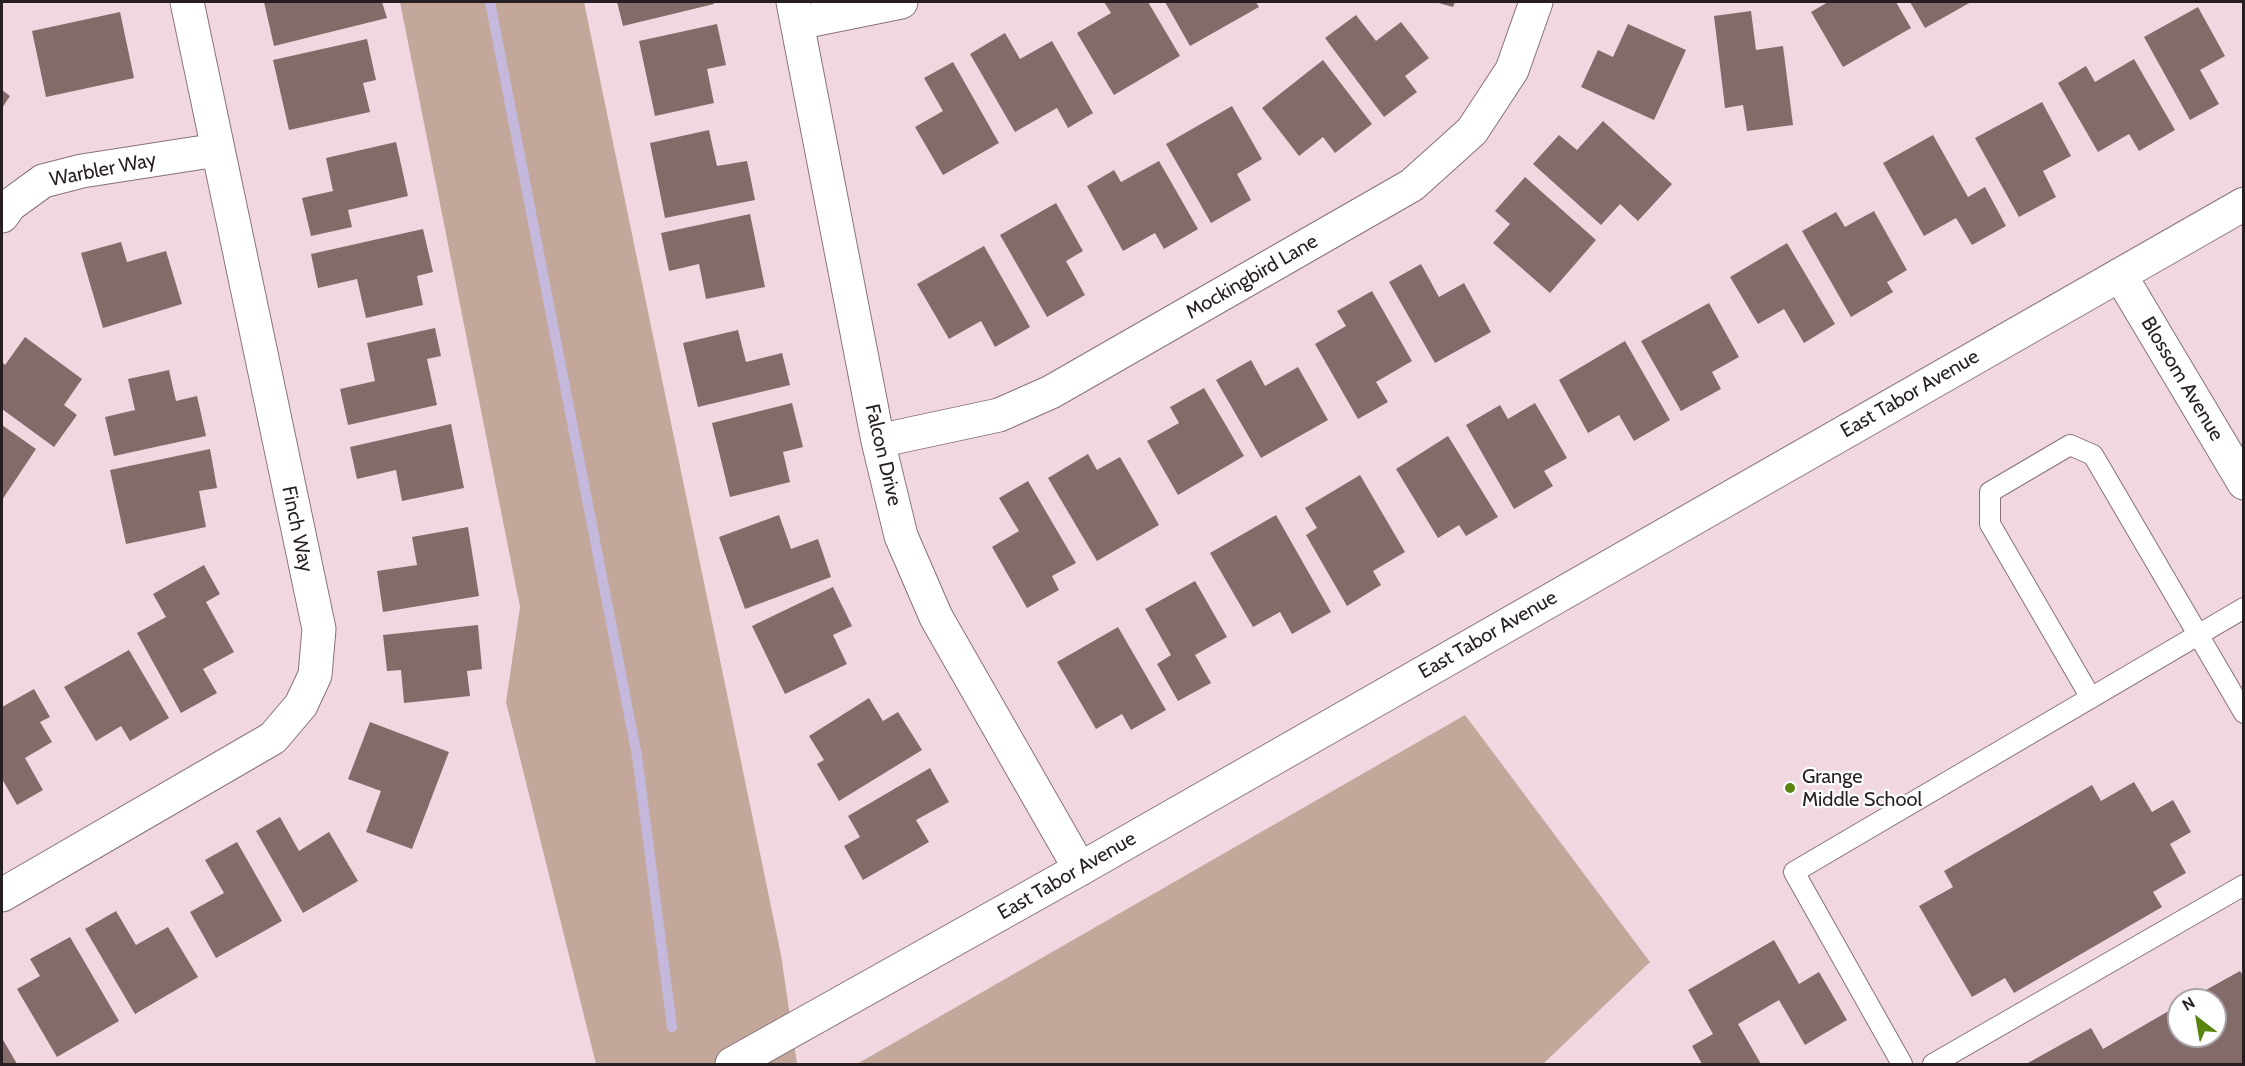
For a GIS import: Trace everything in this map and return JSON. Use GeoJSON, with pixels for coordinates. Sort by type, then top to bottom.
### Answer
{"type":"FeatureCollection","features":[{"type":"Feature","properties":{"kind":"street","name":"Finch Way"},"geometry":{"type":"LineString","coordinates":[[2,895],[273,738],[301,705],[315,675],[319,630],[187,2]]}},
{"type":"Feature","properties":{"kind":"street"},"geometry":{"type":"LineString","coordinates":[[795,12],[901,2]]}},
{"type":"Feature","properties":{"kind":"street","name":"Mockingbird Lane"},"geometry":{"type":"LineString","coordinates":[[878,441],[999,415],[1051,392],[1412,185],[1472,131],[1512,70],[1536,2]]}},
{"type":"Feature","properties":{"kind":"street","name":"Falcon Drive"},"geometry":{"type":"LineString","coordinates":[[795,12],[878,441],[902,536],[936,617],[1080,869]]}},
{"type":"Feature","properties":{"kind":"street","name":"Warbler Way"},"geometry":{"type":"LineString","coordinates":[[2,216],[10,205],[43,181],[82,171],[217,150]]}},
{"type":"Feature","properties":{"kind":"street","name":"East Tabor Avenue"},"geometry":{"type":"LineString","coordinates":[[732,1065],[1080,869],[2244,204]]}},
{"type":"Feature","properties":{"kind":"street","name":"Blossom Avenue"},"geometry":{"type":"LineString","coordinates":[[2120,275],[2244,483]]}},
{"type":"Feature","properties":{"kind":"lane"},"geometry":{"type":"LineString","coordinates":[[2091,698],[1990,524],[1990,492],[2070,446],[2093,455],[2244,713]]}},
{"type":"Feature","properties":{"kind":"lane"},"geometry":{"type":"LineString","coordinates":[[1902,1065],[1794,872],[2244,608]]}},
{"type":"Feature","properties":{"kind":"lane"},"geometry":{"type":"LineString","coordinates":[[1933,1065],[2244,885]]}},
{"type":"Feature","properties":{"kind":"shaded area"},"geometry":{"type":"Polygon","coordinates":[[[400,2],[584,2],[781,955],[797,1064],[596,1064],[506,702],[520,607],[400,2]]]}},
{"type":"Feature","properties":{"kind":"shaded area"},"geometry":{"type":"Polygon","coordinates":[[[1465,715],[1650,962],[1543,1064],[857,1064],[1465,715]]]}},
{"type":"Feature","properties":{"kind":"building"},"geometry":{"type":"Polygon","coordinates":[[[264,2],[382,2],[387,18],[274,46],[264,2]]]}},
{"type":"Feature","properties":{"kind":"building"},"geometry":{"type":"Polygon","coordinates":[[[617,2],[713,2],[714,4],[623,26],[617,2]]]}},
{"type":"Feature","properties":{"kind":"building"},"geometry":{"type":"Polygon","coordinates":[[[1104,2],[1148,2],[1180,56],[1114,95],[1077,33],[1111,13],[1104,2]]]}},
{"type":"Feature","properties":{"kind":"building"},"geometry":{"type":"Polygon","coordinates":[[[1165,2],[1256,2],[1259,7],[1190,46],[1165,2]]]}},
{"type":"Feature","properties":{"kind":"building"},"geometry":{"type":"Polygon","coordinates":[[[1435,2],[1455,2],[1453,7],[1435,2]]]}},
{"type":"Feature","properties":{"kind":"building"},"geometry":{"type":"Polygon","coordinates":[[[1828,2],[1896,2],[1911,28],[1843,67],[1811,12],[1828,2]]]}},
{"type":"Feature","properties":{"kind":"building"},"geometry":{"type":"Polygon","coordinates":[[[1910,2],[1971,2],[1925,28],[1910,2]]]}},
{"type":"Feature","properties":{"kind":"building"},"geometry":{"type":"Polygon","coordinates":[[[2198,7],[2225,56],[2200,70],[2219,104],[2190,120],[2144,37],[2198,7]]]}},
{"type":"Feature","properties":{"kind":"building"},"geometry":{"type":"Polygon","coordinates":[[[1751,11],[1756,50],[1783,46],[1793,125],[1747,131],[1743,105],[1725,108],[1714,16],[1751,11]]]}},
{"type":"Feature","properties":{"kind":"building"},"geometry":{"type":"Polygon","coordinates":[[[120,12],[134,78],[46,97],[32,31],[120,12]]]}},
{"type":"Feature","properties":{"kind":"building"},"geometry":{"type":"Polygon","coordinates":[[[1356,15],[1376,41],[1401,22],[1429,58],[1405,76],[1417,92],[1384,117],[1325,38],[1356,15]]]}},
{"type":"Feature","properties":{"kind":"building"},"geometry":{"type":"Polygon","coordinates":[[[717,24],[726,65],[707,69],[714,103],[655,116],[639,41],[717,24]]]}},
{"type":"Feature","properties":{"kind":"building"},"geometry":{"type":"Polygon","coordinates":[[[1628,24],[1686,50],[1654,120],[1581,87],[1598,50],[1613,57],[1628,24]]]}},
{"type":"Feature","properties":{"kind":"building"},"geometry":{"type":"Polygon","coordinates":[[[1005,33],[1020,59],[1052,41],[1093,113],[1068,128],[1057,108],[1015,132],[970,54],[1005,33]]]}},
{"type":"Feature","properties":{"kind":"building"},"geometry":{"type":"Polygon","coordinates":[[[367,39],[376,80],[363,83],[370,112],[289,130],[273,60],[367,39]]]}},
{"type":"Feature","properties":{"kind":"building"},"geometry":{"type":"Polygon","coordinates":[[[2134,59],[2175,130],[2139,151],[2129,134],[2098,152],[2058,83],[2086,66],[2095,82],[2134,59]]]}},
{"type":"Feature","properties":{"kind":"building"},"geometry":{"type":"Polygon","coordinates":[[[1323,60],[1372,124],[1335,153],[1323,137],[1299,156],[1262,108],[1323,60]]]}},
{"type":"Feature","properties":{"kind":"building"},"geometry":{"type":"Polygon","coordinates":[[[953,62],[999,143],[943,175],[915,127],[943,111],[924,78],[953,62]]]}},
{"type":"Feature","properties":{"kind":"building"},"geometry":{"type":"Polygon","coordinates":[[[2,90],[10,96],[2,108],[2,90]]]}},
{"type":"Feature","properties":{"kind":"building"},"geometry":{"type":"Polygon","coordinates":[[[2042,102],[2071,156],[2043,171],[2056,197],[2019,217],[1975,138],[2042,102]]]}},
{"type":"Feature","properties":{"kind":"building"},"geometry":{"type":"Polygon","coordinates":[[[1232,106],[1262,159],[1237,174],[1251,200],[1211,223],[1166,144],[1232,106]]]}},
{"type":"Feature","properties":{"kind":"building"},"geometry":{"type":"Polygon","coordinates":[[[1603,121],[1672,184],[1638,221],[1620,204],[1601,225],[1533,164],[1559,135],[1577,150],[1603,121]]]}},
{"type":"Feature","properties":{"kind":"building"},"geometry":{"type":"Polygon","coordinates":[[[709,130],[717,166],[747,161],[755,200],[665,218],[650,143],[709,130]]]}},
{"type":"Feature","properties":{"kind":"building"},"geometry":{"type":"Polygon","coordinates":[[[1933,135],[1968,197],[1985,187],[2006,226],[1972,245],[1956,218],[1924,236],[1883,163],[1933,135]]]}},
{"type":"Feature","properties":{"kind":"building"},"geometry":{"type":"Polygon","coordinates":[[[396,142],[408,196],[348,210],[352,227],[311,236],[302,198],[333,191],[326,158],[396,142]]]}},
{"type":"Feature","properties":{"kind":"building"},"geometry":{"type":"Polygon","coordinates":[[[1159,161],[1198,229],[1164,249],[1155,233],[1123,251],[1087,186],[1114,170],[1121,182],[1159,161]]]}},
{"type":"Feature","properties":{"kind":"building"},"geometry":{"type":"Polygon","coordinates":[[[1525,177],[1596,240],[1550,293],[1493,243],[1510,224],[1495,211],[1525,177]]]}},
{"type":"Feature","properties":{"kind":"building"},"geometry":{"type":"Polygon","coordinates":[[[1056,203],[1083,251],[1066,261],[1085,295],[1047,317],[1000,235],[1056,203]]]}},
{"type":"Feature","properties":{"kind":"building"},"geometry":{"type":"Polygon","coordinates":[[[1874,211],[1907,270],[1887,282],[1893,292],[1851,317],[1802,231],[1836,212],[1845,227],[1874,211]]]}},
{"type":"Feature","properties":{"kind":"building"},"geometry":{"type":"Polygon","coordinates":[[[750,214],[765,287],[706,299],[699,264],[669,271],[661,233],[750,214]]]}},
{"type":"Feature","properties":{"kind":"building"},"geometry":{"type":"Polygon","coordinates":[[[423,229],[433,272],[417,276],[423,305],[366,318],[357,279],[318,288],[311,254],[423,229]]]}},
{"type":"Feature","properties":{"kind":"building"},"geometry":{"type":"Polygon","coordinates":[[[121,242],[127,262],[166,251],[182,304],[103,328],[81,253],[121,242]]]}},
{"type":"Feature","properties":{"kind":"building"},"geometry":{"type":"Polygon","coordinates":[[[1787,243],[1835,324],[1804,343],[1784,309],[1758,324],[1730,277],[1787,243]]]}},
{"type":"Feature","properties":{"kind":"building"},"geometry":{"type":"Polygon","coordinates":[[[984,246],[1030,327],[995,347],[981,321],[949,339],[917,284],[984,246]]]}},
{"type":"Feature","properties":{"kind":"building"},"geometry":{"type":"Polygon","coordinates":[[[1421,264],[1439,297],[1464,283],[1491,332],[1435,363],[1389,282],[1421,264]]]}},
{"type":"Feature","properties":{"kind":"building"},"geometry":{"type":"Polygon","coordinates":[[[1372,291],[1412,361],[1376,382],[1388,402],[1358,419],[1315,344],[1346,326],[1337,311],[1372,291]]]}},
{"type":"Feature","properties":{"kind":"building"},"geometry":{"type":"Polygon","coordinates":[[[1709,303],[1739,357],[1712,372],[1721,389],[1681,411],[1641,341],[1709,303]]]}},
{"type":"Feature","properties":{"kind":"building"},"geometry":{"type":"Polygon","coordinates":[[[435,328],[441,356],[427,359],[437,405],[348,425],[340,389],[375,381],[367,343],[435,328]]]}},
{"type":"Feature","properties":{"kind":"building"},"geometry":{"type":"Polygon","coordinates":[[[738,330],[746,362],[782,353],[790,385],[698,407],[683,343],[738,330]]]}},
{"type":"Feature","properties":{"kind":"building"},"geometry":{"type":"Polygon","coordinates":[[[25,337],[82,379],[64,405],[77,415],[54,447],[2,409],[2,362],[5,365],[25,337]]]}},
{"type":"Feature","properties":{"kind":"building"},"geometry":{"type":"Polygon","coordinates":[[[1625,341],[1670,420],[1634,441],[1619,415],[1588,433],[1559,380],[1625,341]]]}},
{"type":"Feature","properties":{"kind":"building"},"geometry":{"type":"Polygon","coordinates":[[[1251,360],[1265,386],[1298,367],[1328,420],[1261,458],[1216,380],[1251,360]]]}},
{"type":"Feature","properties":{"kind":"building"},"geometry":{"type":"Polygon","coordinates":[[[169,370],[176,401],[197,396],[206,436],[114,456],[105,417],[135,410],[128,379],[169,370]]]}},
{"type":"Feature","properties":{"kind":"building"},"geometry":{"type":"Polygon","coordinates":[[[1204,388],[1244,456],[1178,495],[1147,441],[1179,423],[1170,407],[1204,388]]]}},
{"type":"Feature","properties":{"kind":"building"},"geometry":{"type":"Polygon","coordinates":[[[792,403],[803,447],[783,452],[790,482],[730,497],[712,423],[792,403]]]}},
{"type":"Feature","properties":{"kind":"building"},"geometry":{"type":"Polygon","coordinates":[[[1535,403],[1567,458],[1544,471],[1553,486],[1514,509],[1466,425],[1500,405],[1508,419],[1535,403]]]}},
{"type":"Feature","properties":{"kind":"building"},"geometry":{"type":"Polygon","coordinates":[[[451,424],[464,488],[402,501],[396,470],[357,479],[350,447],[451,424]]]}},
{"type":"Feature","properties":{"kind":"building"},"geometry":{"type":"Polygon","coordinates":[[[2,425],[36,449],[2,500],[2,425]]]}},
{"type":"Feature","properties":{"kind":"building"},"geometry":{"type":"Polygon","coordinates":[[[1448,436],[1498,517],[1466,536],[1459,525],[1438,538],[1396,469],[1448,436]]]}},
{"type":"Feature","properties":{"kind":"building"},"geometry":{"type":"Polygon","coordinates":[[[210,449],[217,488],[199,491],[206,527],[126,544],[110,470],[210,449]]]}},
{"type":"Feature","properties":{"kind":"building"},"geometry":{"type":"Polygon","coordinates":[[[1088,454],[1097,470],[1120,457],[1159,525],[1097,561],[1048,478],[1088,454]]]}},
{"type":"Feature","properties":{"kind":"building"},"geometry":{"type":"Polygon","coordinates":[[[1360,475],[1405,552],[1373,571],[1381,585],[1347,606],[1306,535],[1317,528],[1305,508],[1360,475]]]}},
{"type":"Feature","properties":{"kind":"building"},"geometry":{"type":"Polygon","coordinates":[[[1028,481],[1076,563],[1052,576],[1059,590],[1027,608],[992,547],[1019,531],[999,498],[1028,481]]]}},
{"type":"Feature","properties":{"kind":"building"},"geometry":{"type":"Polygon","coordinates":[[[779,515],[791,549],[818,539],[831,577],[745,609],[719,537],[779,515]]]}},
{"type":"Feature","properties":{"kind":"building"},"geometry":{"type":"Polygon","coordinates":[[[1276,515],[1331,612],[1292,634],[1280,612],[1253,627],[1210,553],[1276,515]]]}},
{"type":"Feature","properties":{"kind":"building"},"geometry":{"type":"Polygon","coordinates":[[[468,527],[479,596],[383,612],[377,571],[417,565],[412,537],[468,527]]]}},
{"type":"Feature","properties":{"kind":"building"},"geometry":{"type":"Polygon","coordinates":[[[204,565],[220,594],[206,602],[234,652],[203,669],[217,693],[181,713],[137,633],[166,617],[153,594],[204,565]]]}},
{"type":"Feature","properties":{"kind":"building"},"geometry":{"type":"Polygon","coordinates":[[[1195,581],[1227,637],[1195,655],[1211,683],[1178,701],[1157,664],[1171,655],[1145,609],[1195,581]]]}},
{"type":"Feature","properties":{"kind":"building"},"geometry":{"type":"Polygon","coordinates":[[[833,587],[852,626],[833,635],[847,664],[785,694],[752,626],[833,587]]]}},
{"type":"Feature","properties":{"kind":"building"},"geometry":{"type":"Polygon","coordinates":[[[478,625],[482,669],[467,671],[470,696],[404,703],[401,670],[387,671],[383,635],[478,625]]]}},
{"type":"Feature","properties":{"kind":"building"},"geometry":{"type":"Polygon","coordinates":[[[1118,627],[1166,710],[1131,730],[1122,714],[1096,729],[1057,662],[1118,627]]]}},
{"type":"Feature","properties":{"kind":"building"},"geometry":{"type":"Polygon","coordinates":[[[129,650],[169,718],[130,741],[121,726],[96,741],[64,687],[129,650]]]}},
{"type":"Feature","properties":{"kind":"building"},"geometry":{"type":"Polygon","coordinates":[[[34,689],[50,717],[40,722],[52,742],[25,758],[43,790],[17,805],[2,779],[2,707],[34,689]]]}},
{"type":"Feature","properties":{"kind":"building"},"geometry":{"type":"Polygon","coordinates":[[[869,698],[883,721],[898,712],[922,750],[839,801],[817,764],[824,760],[809,736],[869,698]]]}},
{"type":"Feature","properties":{"kind":"building"},"geometry":{"type":"Polygon","coordinates":[[[370,722],[449,752],[412,849],[366,832],[381,791],[348,779],[370,722]]]}},
{"type":"Feature","properties":{"kind":"building"},"geometry":{"type":"Polygon","coordinates":[[[930,768],[949,802],[916,820],[929,842],[863,880],[844,846],[860,837],[848,816],[930,768]]]}},
{"type":"Feature","properties":{"kind":"building"},"geometry":{"type":"Polygon","coordinates":[[[2134,782],[2152,812],[2173,800],[2191,832],[2170,844],[2186,873],[2153,892],[2162,907],[2014,993],[2005,978],[1972,997],[1919,906],[1953,887],[1944,871],[2092,785],[2101,801],[2134,782]]]}},
{"type":"Feature","properties":{"kind":"building"},"geometry":{"type":"Polygon","coordinates":[[[280,817],[299,851],[329,832],[358,881],[303,913],[256,831],[280,817]]]}},
{"type":"Feature","properties":{"kind":"building"},"geometry":{"type":"Polygon","coordinates":[[[237,842],[282,921],[216,958],[190,912],[224,893],[205,860],[237,842]]]}},
{"type":"Feature","properties":{"kind":"building"},"geometry":{"type":"Polygon","coordinates":[[[116,911],[136,945],[168,927],[198,977],[135,1014],[85,929],[116,911]]]}},
{"type":"Feature","properties":{"kind":"building"},"geometry":{"type":"Polygon","coordinates":[[[70,937],[119,1021],[57,1057],[17,989],[40,976],[30,959],[70,937]]]}},
{"type":"Feature","properties":{"kind":"building"},"geometry":{"type":"Polygon","coordinates":[[[1774,940],[1799,984],[1819,972],[1847,1020],[1805,1045],[1779,1000],[1738,1024],[1761,1064],[1702,1064],[1692,1046],[1713,1034],[1688,990],[1774,940]]]}},
{"type":"Feature","properties":{"kind":"building"},"geometry":{"type":"Polygon","coordinates":[[[2240,971],[2244,977],[2244,1064],[2026,1064],[2091,1028],[2103,1049],[2167,1012],[2167,1048],[2227,1048],[2227,988],[2210,988],[2240,971]]]}},
{"type":"Feature","properties":{"kind":"building"},"geometry":{"type":"Polygon","coordinates":[[[2,1038],[17,1064],[2,1064],[2,1038]]]}},
{"type":"Feature","properties":{"kind":"waterway"},"geometry":{"type":"LineString","coordinates":[[490,2],[637,756],[672,1027]]}},
{"type":"Feature","properties":{"kind":"place","name":"Grange Middle School"},"geometry":{"type":"Point","coordinates":[1790,788]}}]}
